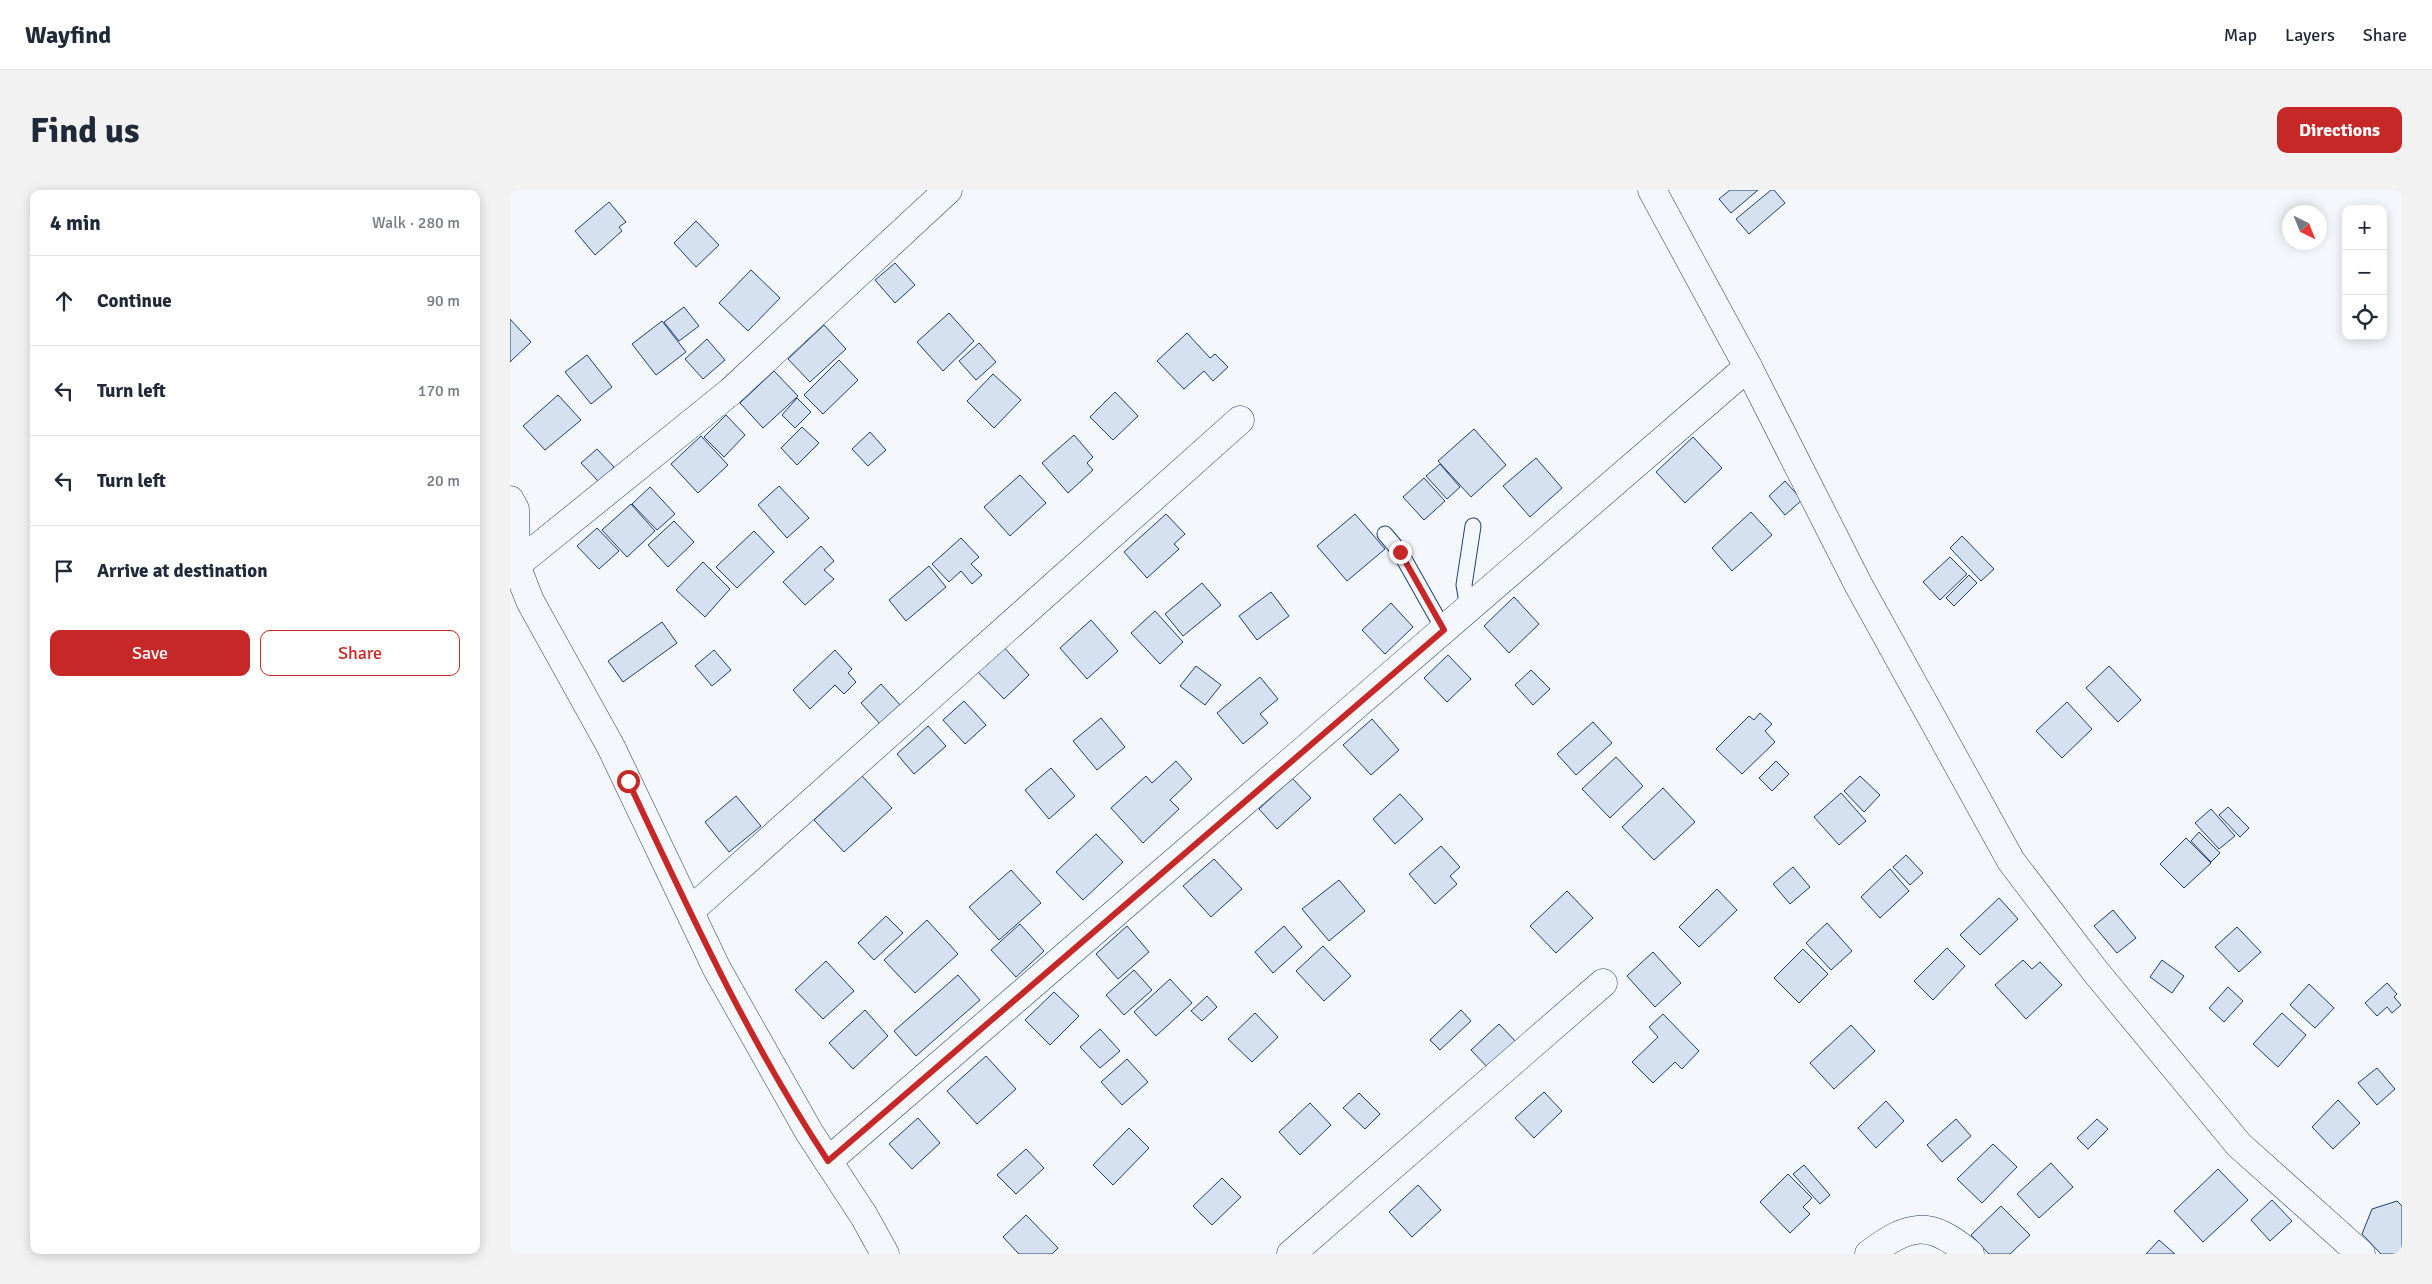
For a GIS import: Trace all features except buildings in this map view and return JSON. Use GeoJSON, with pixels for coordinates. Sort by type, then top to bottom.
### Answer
{"type":"FeatureCollection","features":[{"type":"Feature","properties":{"kind":"street"},"geometry":{"type":"LineString","coordinates":[[513,567],[730,392],[948,190]]}},
{"type":"Feature","properties":{"kind":"street"},"geometry":{"type":"LineString","coordinates":[[1652,190],[1748,367],[1858,584],[2011,861],[2096,971],[2239,1145],[2361,1254]]}},
{"type":"Feature","properties":{"kind":"street"},"geometry":{"type":"LineString","coordinates":[[828,1161],[1748,367]]}},
{"type":"Feature","properties":{"kind":"street"},"geometry":{"type":"LineString","coordinates":[[690,911],[1240,420]]}},
{"type":"Feature","properties":{"kind":"street"},"geometry":{"type":"LineString","coordinates":[[510,500],[515,509],[513,567],[611,747],[717,969],[809,1132],[864,1216],[885,1254]]}},
{"type":"Feature","properties":{"kind":"street"},"geometry":{"type":"LineString","coordinates":[[1291,1254],[1603,983]]}},
{"type":"Feature","properties":{"kind":"street"},"geometry":{"type":"LineString","coordinates":[[1869,1254],[1901,1233],[1921,1228],[1937,1231],[1970,1254]]}},
{"type":"Feature","properties":{"kind":"lane"},"geometry":{"type":"LineString","coordinates":[[1468,608],[1464,586],[1465,564],[1473,526]]}},
{"type":"Feature","properties":{"kind":"lane"},"geometry":{"type":"LineString","coordinates":[[1385,534],[1400,552],[1444,630]]}},
{"type":"Feature","properties":{"kind":"route"},"geometry":{"type":"LineString","coordinates":[[628,781],[717,969],[809,1132],[828,1161],[1444,630],[1400,552]]}}]}
